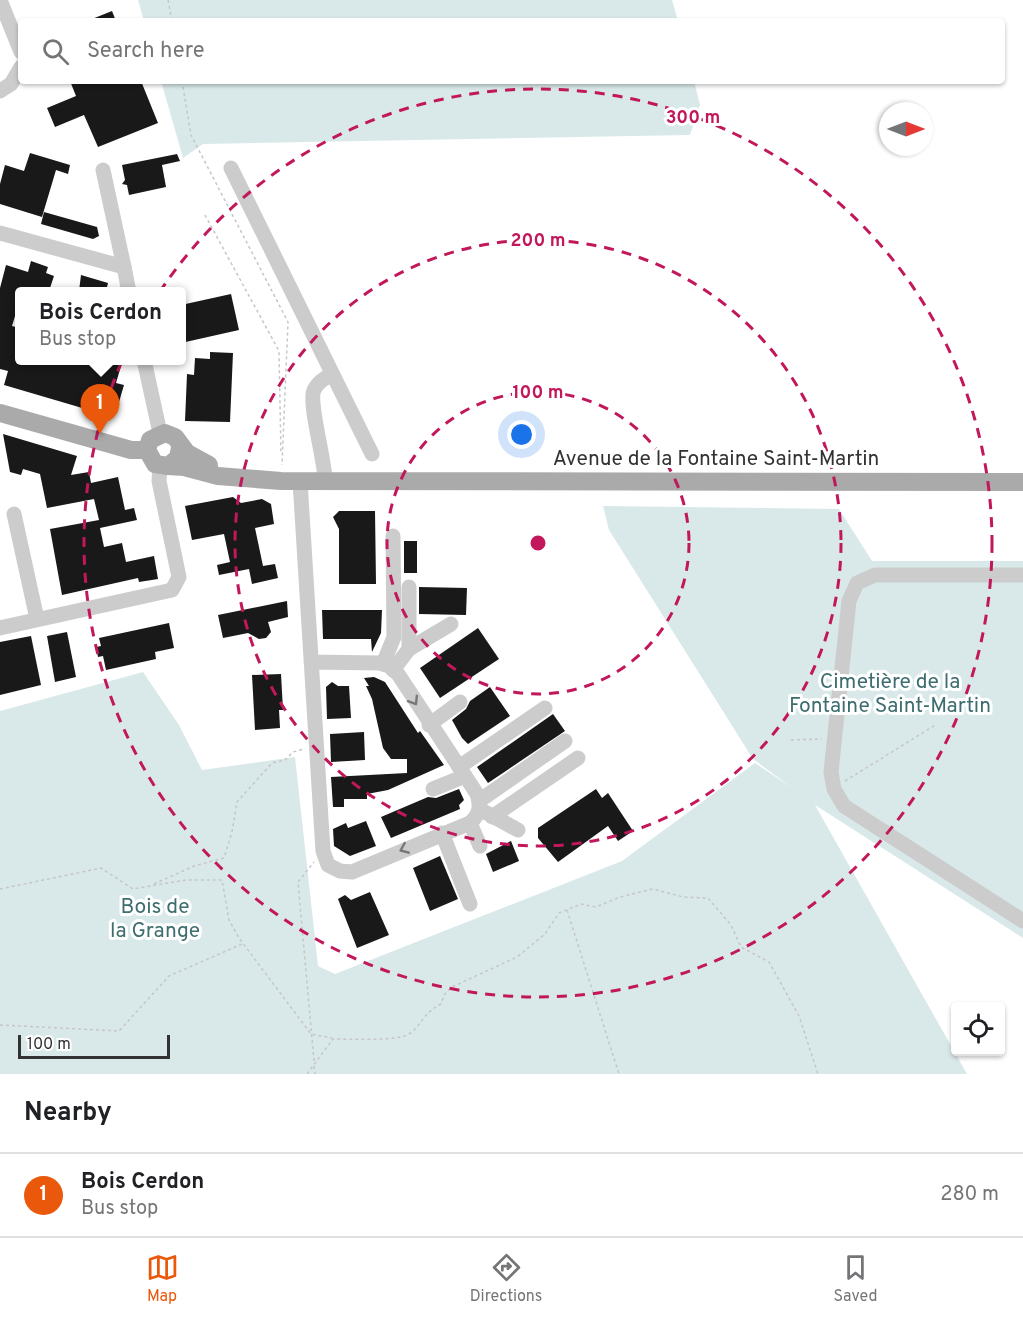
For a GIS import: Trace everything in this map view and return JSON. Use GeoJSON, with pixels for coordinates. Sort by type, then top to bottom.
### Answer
{"type":"FeatureCollection","features":[{"type":"Feature","properties":{"kind":"main road"},"geometry":{"type":"LineString","coordinates":[[0,413],[117,447],[147,450]]}},
{"type":"Feature","properties":{"kind":"main road"},"geometry":{"type":"LineString","coordinates":[[180,447],[178,458],[164,466],[151,461],[147,450],[150,440],[160,433],[175,437],[180,447],[195,459],[233,476]]}},
{"type":"Feature","properties":{"kind":"main road","name":"Avenue de la Fontaine Saint-Martin"},"geometry":{"type":"LineString","coordinates":[[164,466],[233,476],[300,481],[1023,482]]}},
{"type":"Feature","properties":{"kind":"street"},"geometry":{"type":"LineString","coordinates":[[0,0],[18,45]]}},
{"type":"Feature","properties":{"kind":"street"},"geometry":{"type":"LineString","coordinates":[[0,91],[11,84],[18,72]]}},
{"type":"Feature","properties":{"kind":"street"},"geometry":{"type":"LineString","coordinates":[[231,168],[372,454]]}},
{"type":"Feature","properties":{"kind":"street"},"geometry":{"type":"LineString","coordinates":[[103,170],[128,287]]}},
{"type":"Feature","properties":{"kind":"street"},"geometry":{"type":"LineString","coordinates":[[1,235],[124,267]]}},
{"type":"Feature","properties":{"kind":"street"},"geometry":{"type":"LineString","coordinates":[[145,365],[160,433]]}},
{"type":"Feature","properties":{"kind":"street"},"geometry":{"type":"LineString","coordinates":[[325,480],[325,462],[314,411],[313,392],[321,381],[332,374]]}},
{"type":"Feature","properties":{"kind":"street"},"geometry":{"type":"LineString","coordinates":[[0,628],[167,593],[175,587],[179,578],[159,481],[164,466]]}},
{"type":"Feature","properties":{"kind":"street"},"geometry":{"type":"LineString","coordinates":[[300,481],[323,851],[328,865],[340,871],[352,872],[470,823],[565,741]]}},
{"type":"Feature","properties":{"kind":"street"},"geometry":{"type":"LineString","coordinates":[[14,514],[38,620]]}},
{"type":"Feature","properties":{"kind":"street"},"geometry":{"type":"LineString","coordinates":[[393,536],[394,637],[388,667],[462,772],[484,809],[518,831]]}},
{"type":"Feature","properties":{"kind":"street"},"geometry":{"type":"LineString","coordinates":[[1023,575],[875,575],[861,580],[854,588],[849,601],[831,772],[832,786],[844,806],[1023,921]]}},
{"type":"Feature","properties":{"kind":"street"},"geometry":{"type":"LineString","coordinates":[[409,586],[409,649]]}},
{"type":"Feature","properties":{"kind":"street"},"geometry":{"type":"LineString","coordinates":[[311,662],[388,667],[409,649],[451,624]]}},
{"type":"Feature","properties":{"kind":"street"},"geometry":{"type":"LineString","coordinates":[[429,725],[460,702]]}},
{"type":"Feature","properties":{"kind":"street"},"geometry":{"type":"LineString","coordinates":[[433,789],[462,772],[545,708]]}},
{"type":"Feature","properties":{"kind":"street"},"geometry":{"type":"LineString","coordinates":[[484,809],[578,758]]}},
{"type":"Feature","properties":{"kind":"street"},"geometry":{"type":"LineString","coordinates":[[470,823],[480,846]]}},
{"type":"Feature","properties":{"kind":"street"},"geometry":{"type":"LineString","coordinates":[[442,833],[471,904]]}},
{"type":"Feature","properties":{"kind":"path"},"geometry":{"type":"LineString","coordinates":[[168,0],[171,18]]}},
{"type":"Feature","properties":{"kind":"path"},"geometry":{"type":"LineString","coordinates":[[182,84],[191,135],[288,322],[281,470],[279,351],[205,215]]}},
{"type":"Feature","properties":{"kind":"path"},"geometry":{"type":"LineString","coordinates":[[832,786],[846,781],[937,724]]}},
{"type":"Feature","properties":{"kind":"path"},"geometry":{"type":"LineString","coordinates":[[791,740],[813,738],[835,740]]}},
{"type":"Feature","properties":{"kind":"path"},"geometry":{"type":"LineString","coordinates":[[147,886],[194,866],[224,858],[232,832],[237,802],[252,783],[272,763],[285,760],[293,752],[316,747]]}},
{"type":"Feature","properties":{"kind":"path"},"geometry":{"type":"LineString","coordinates":[[315,1074],[298,882],[323,851]]}},
{"type":"Feature","properties":{"kind":"path"},"geometry":{"type":"LineString","coordinates":[[0,889],[100,868],[133,889],[186,880],[222,880],[229,920],[243,944],[311,1034],[333,1039],[406,1036],[416,1028],[427,1011],[441,1004],[444,995],[452,987],[517,957],[545,934],[558,913],[581,904],[596,907],[620,897],[653,889],[682,897],[708,897],[731,925],[741,947],[769,962],[799,1016],[818,1074]]}},
{"type":"Feature","properties":{"kind":"path"},"geometry":{"type":"LineString","coordinates":[[567,910],[619,1074]]}},
{"type":"Feature","properties":{"kind":"path"},"geometry":{"type":"LineString","coordinates":[[0,1025],[119,1031],[169,976],[243,944]]}},
{"type":"Feature","properties":{"kind":"path"},"geometry":{"type":"LineString","coordinates":[[307,1074],[333,1039]]}},
{"type":"Feature","properties":{"kind":"green space"},"geometry":{"type":"Polygon","coordinates":[[[138,0],[672,0],[677,18],[143,18],[138,0]]]}},
{"type":"Feature","properties":{"kind":"green space"},"geometry":{"type":"Polygon","coordinates":[[[162,84],[695,84],[700,105],[690,135],[203,144],[183,158],[162,84]]]}},
{"type":"Feature","properties":{"kind":"green space"},"geometry":{"type":"Polygon","coordinates":[[[603,506],[839,509],[872,561],[1023,561],[1023,938],[815,805],[951,1046],[951,1056],[957,1056],[967,1074],[0,1074],[0,711],[143,672],[179,725],[202,770],[295,757],[318,966],[335,974],[622,861],[755,763],[791,787],[753,759],[609,530],[603,506]]]}},
{"type":"Feature","properties":{"kind":"building"},"geometry":{"type":"Polygon","coordinates":[[[112,11],[115,18],[94,18],[112,11]]]}},
{"type":"Feature","properties":{"kind":"building"},"geometry":{"type":"Polygon","coordinates":[[[71,84],[142,84],[158,123],[98,147],[84,115],[55,127],[47,108],[76,96],[71,84]]]}},
{"type":"Feature","properties":{"kind":"building"},"geometry":{"type":"Polygon","coordinates":[[[30,153],[70,165],[68,174],[56,170],[42,217],[0,204],[0,184],[5,165],[24,171],[30,153]]]}},
{"type":"Feature","properties":{"kind":"building"},"geometry":{"type":"Polygon","coordinates":[[[177,154],[180,161],[162,165],[166,187],[129,195],[127,185],[122,184],[125,180],[122,165],[177,154]]]}},
{"type":"Feature","properties":{"kind":"building"},"geometry":{"type":"Polygon","coordinates":[[[44,212],[97,227],[99,236],[93,239],[41,224],[44,212]]]}},
{"type":"Feature","properties":{"kind":"building"},"geometry":{"type":"Polygon","coordinates":[[[31,261],[48,267],[46,273],[54,276],[50,287],[15,287],[15,316],[12,326],[15,327],[15,365],[121,366],[116,383],[124,385],[119,402],[116,401],[112,412],[106,415],[4,385],[8,371],[0,369],[0,288],[6,265],[28,272],[31,261]]]}},
{"type":"Feature","properties":{"kind":"building"},"geometry":{"type":"Polygon","coordinates":[[[81,275],[108,283],[107,287],[80,287],[81,275]]]}},
{"type":"Feature","properties":{"kind":"building"},"geometry":{"type":"Polygon","coordinates":[[[231,294],[239,330],[186,342],[186,304],[231,294]]]}},
{"type":"Feature","properties":{"kind":"building"},"geometry":{"type":"Polygon","coordinates":[[[210,352],[233,353],[230,422],[185,421],[187,374],[194,375],[195,358],[210,359],[210,352]]]}},
{"type":"Feature","properties":{"kind":"building"},"geometry":{"type":"Polygon","coordinates":[[[3,434],[77,456],[71,475],[89,472],[91,483],[118,477],[125,510],[134,508],[137,520],[100,528],[104,547],[122,543],[126,562],[154,556],[158,579],[139,582],[138,578],[62,595],[50,529],[99,520],[94,499],[47,508],[40,474],[23,469],[21,475],[10,472],[3,434]]]}},
{"type":"Feature","properties":{"kind":"building"},"geometry":{"type":"Polygon","coordinates":[[[233,497],[241,503],[262,499],[271,504],[274,524],[255,528],[263,566],[275,564],[278,578],[252,584],[249,569],[219,575],[217,565],[230,562],[224,534],[192,540],[185,506],[233,497]]]}},
{"type":"Feature","properties":{"kind":"building"},"geometry":{"type":"Polygon","coordinates":[[[339,511],[375,511],[376,584],[339,584],[339,529],[333,517],[339,511]]]}},
{"type":"Feature","properties":{"kind":"building"},"geometry":{"type":"Polygon","coordinates":[[[404,541],[417,541],[417,573],[404,573],[404,541]]]}},
{"type":"Feature","properties":{"kind":"building"},"geometry":{"type":"Polygon","coordinates":[[[419,587],[467,588],[466,615],[419,614],[419,587]]]}},
{"type":"Feature","properties":{"kind":"building"},"geometry":{"type":"Polygon","coordinates":[[[287,601],[288,617],[268,622],[271,632],[266,638],[259,639],[248,633],[223,638],[218,615],[287,601]]]}},
{"type":"Feature","properties":{"kind":"building"},"geometry":{"type":"Polygon","coordinates":[[[322,610],[382,610],[381,633],[372,652],[371,639],[323,639],[322,610]]]}},
{"type":"Feature","properties":{"kind":"building"},"geometry":{"type":"Polygon","coordinates":[[[169,623],[174,648],[155,652],[156,659],[106,670],[103,656],[98,657],[96,647],[101,646],[99,638],[169,623]]]}},
{"type":"Feature","properties":{"kind":"building"},"geometry":{"type":"Polygon","coordinates":[[[478,628],[499,659],[440,698],[420,668],[478,628]]]}},
{"type":"Feature","properties":{"kind":"building"},"geometry":{"type":"Polygon","coordinates":[[[67,632],[76,677],[55,682],[47,636],[67,632]]]}},
{"type":"Feature","properties":{"kind":"building"},"geometry":{"type":"Polygon","coordinates":[[[31,636],[41,685],[0,695],[0,642],[31,636]]]}},
{"type":"Feature","properties":{"kind":"building"},"geometry":{"type":"Polygon","coordinates":[[[281,674],[283,710],[279,710],[280,728],[255,730],[252,675],[281,674]]]}},
{"type":"Feature","properties":{"kind":"building"},"geometry":{"type":"Polygon","coordinates":[[[374,677],[385,682],[418,733],[420,731],[444,765],[388,790],[367,794],[367,799],[344,799],[344,807],[333,807],[331,777],[407,773],[407,759],[391,759],[383,748],[372,699],[366,686],[369,686],[364,678],[374,677]]]}},
{"type":"Feature","properties":{"kind":"building"},"geometry":{"type":"Polygon","coordinates":[[[332,682],[338,686],[349,686],[351,718],[327,719],[326,687],[332,682]]]}},
{"type":"Feature","properties":{"kind":"building"},"geometry":{"type":"Polygon","coordinates":[[[490,687],[510,716],[468,744],[452,720],[466,709],[470,701],[490,687]]]}},
{"type":"Feature","properties":{"kind":"building"},"geometry":{"type":"Polygon","coordinates":[[[553,714],[565,731],[488,783],[477,767],[553,714]]]}},
{"type":"Feature","properties":{"kind":"building"},"geometry":{"type":"Polygon","coordinates":[[[364,732],[365,760],[331,762],[330,734],[364,732]]]}},
{"type":"Feature","properties":{"kind":"building"},"geometry":{"type":"Polygon","coordinates":[[[459,789],[464,800],[459,805],[460,809],[391,838],[381,817],[428,797],[436,798],[459,789]]]}},
{"type":"Feature","properties":{"kind":"building"},"geometry":{"type":"Polygon","coordinates":[[[596,789],[602,798],[608,793],[633,831],[618,841],[608,826],[558,862],[538,838],[538,828],[596,789]]]}},
{"type":"Feature","properties":{"kind":"building"},"geometry":{"type":"Polygon","coordinates":[[[366,821],[376,846],[350,856],[334,846],[333,829],[346,823],[348,828],[366,821]]]}},
{"type":"Feature","properties":{"kind":"building"},"geometry":{"type":"Polygon","coordinates":[[[511,841],[519,861],[493,872],[486,854],[511,841]]]}},
{"type":"Feature","properties":{"kind":"building"},"geometry":{"type":"Polygon","coordinates":[[[440,856],[458,899],[430,911],[413,868],[440,856]]]}},
{"type":"Feature","properties":{"kind":"building"},"geometry":{"type":"Polygon","coordinates":[[[370,892],[389,935],[357,948],[338,899],[345,895],[351,900],[370,892]]]}},
{"type":"Feature","properties":{"kind":"place","name":"Bois Cerdon"},"geometry":{"type":"Point","coordinates":[100,434]}},
{"type":"Feature","properties":{"kind":"park label","name":"Cimetière de la Fontaine Saint-Martin"},"geometry":{"type":"Point","coordinates":[890,694]}},
{"type":"Feature","properties":{"kind":"park label","name":"Bois de la Grange"},"geometry":{"type":"Point","coordinates":[155,919]}}]}
